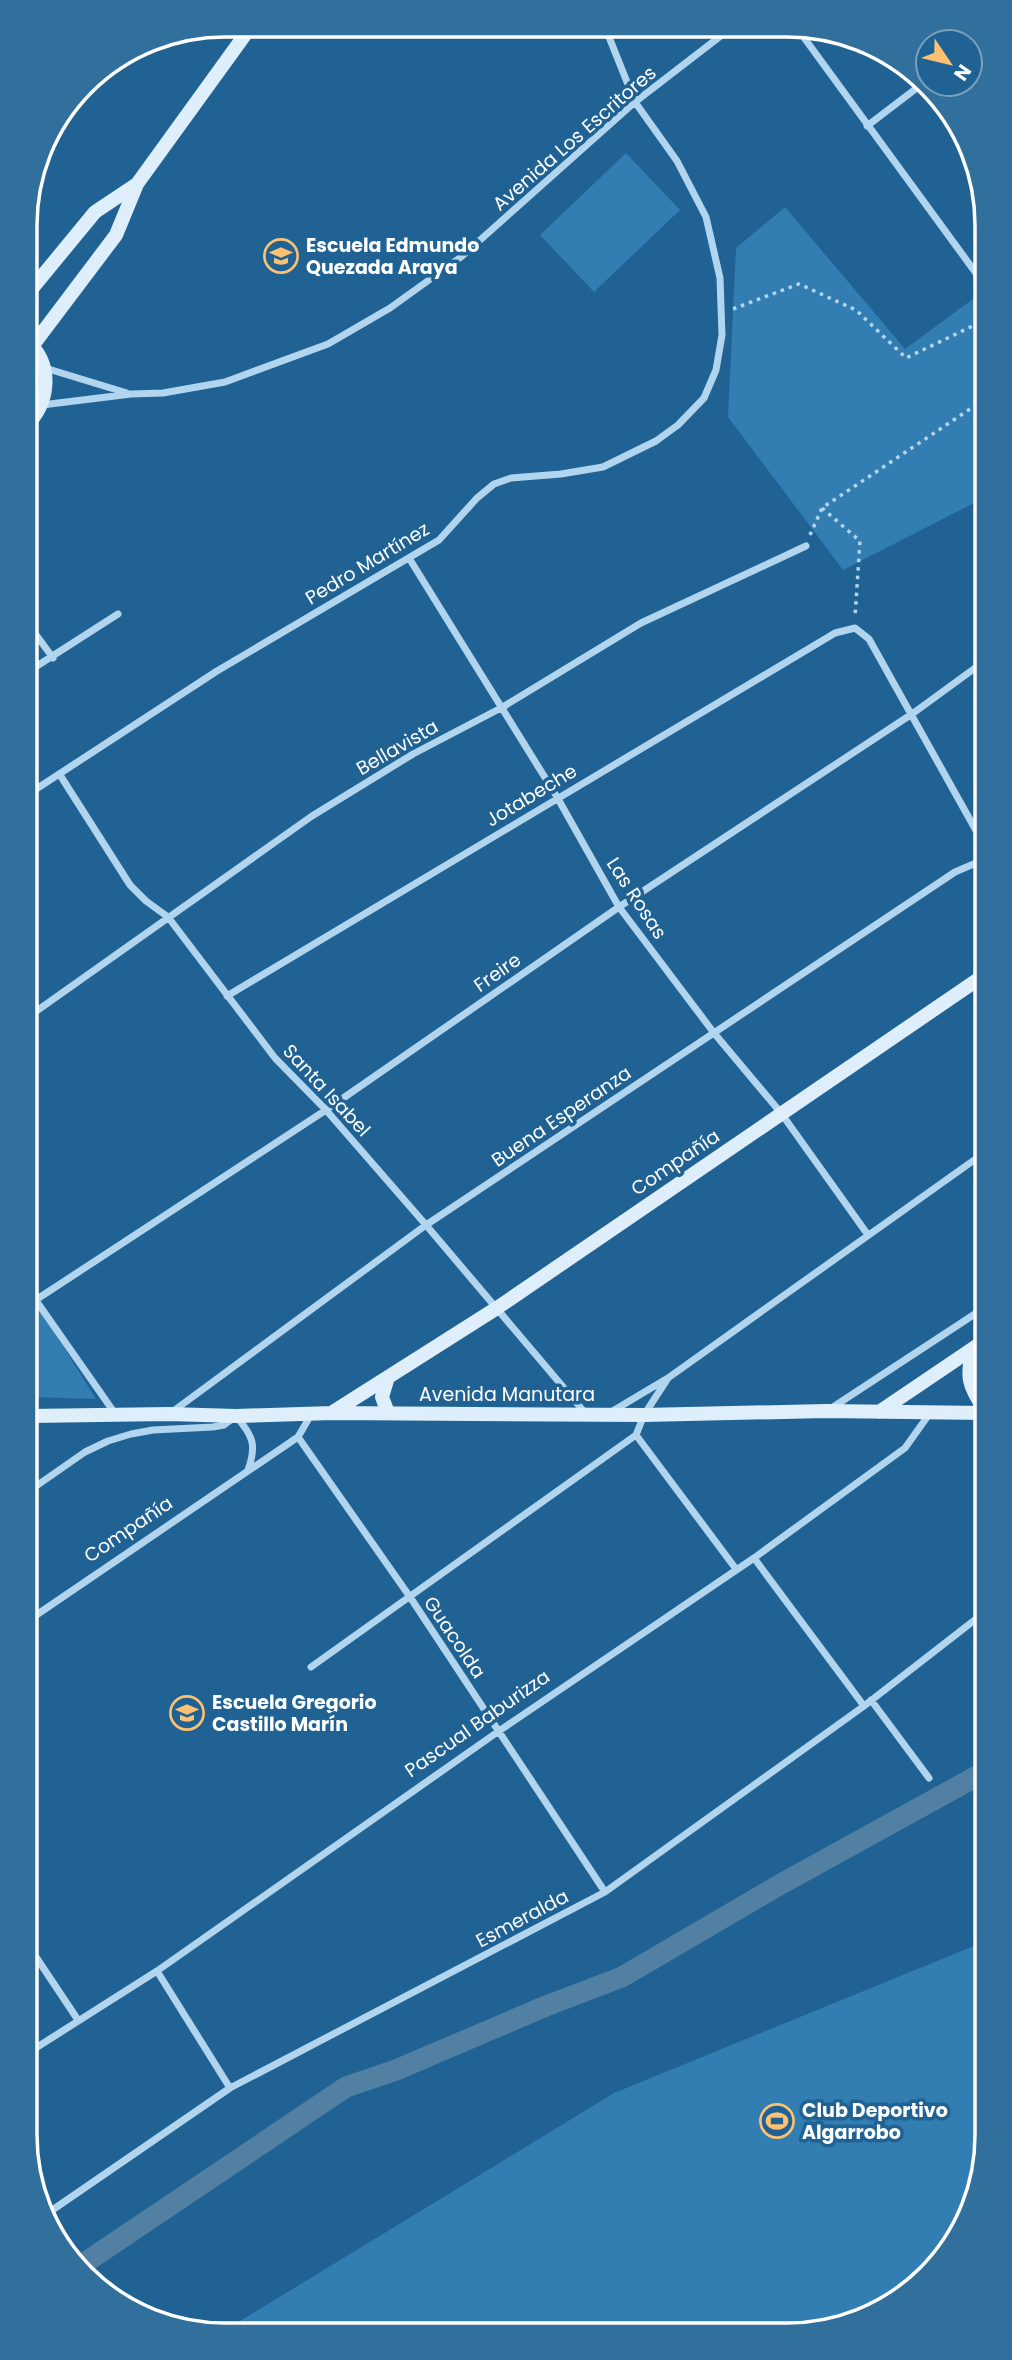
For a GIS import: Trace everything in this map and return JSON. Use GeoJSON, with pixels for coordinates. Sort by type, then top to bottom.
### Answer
{"type":"FeatureCollection","features":[{"type":"Feature","properties":{"kind":"main road"},"geometry":{"type":"LineString","coordinates":[[37,332],[116,235],[137,184],[243,37]]}},
{"type":"Feature","properties":{"kind":"main road"},"geometry":{"type":"LineString","coordinates":[[37,282],[95,212],[137,184]]}},
{"type":"Feature","properties":{"kind":"main road"},"geometry":{"type":"LineString","coordinates":[[37,356],[44,368],[46,381],[41,405],[37,411]]}},
{"type":"Feature","properties":{"kind":"main road","name":"Compañía"},"geometry":{"type":"LineString","coordinates":[[332,1412],[496,1308],[975,981]]}},
{"type":"Feature","properties":{"kind":"main road"},"geometry":{"type":"LineString","coordinates":[[879,1412],[975,1348]]}},
{"type":"Feature","properties":{"kind":"main road"},"geometry":{"type":"LineString","coordinates":[[975,1352],[968,1365],[970,1389],[975,1396]]}},
{"type":"Feature","properties":{"kind":"main road"},"geometry":{"type":"LineString","coordinates":[[387,1377],[382,1397],[388,1413]]}},
{"type":"Feature","properties":{"kind":"main road","name":"Avenida Manutara"},"geometry":{"type":"LineString","coordinates":[[37,1416],[236,1416],[332,1412],[644,1415],[975,1411]]}},
{"type":"Feature","properties":{"kind":"street","name":"Pedro Martínez"},"geometry":{"type":"LineString","coordinates":[[37,786],[60,775],[218,671],[439,540],[477,498],[494,484],[511,478],[603,467],[633,454],[678,425],[704,398],[716,370],[722,335],[720,278],[706,217],[677,161],[635,102],[609,37]]}},
{"type":"Feature","properties":{"kind":"street","name":"Avenida Los Escritores"},"geometry":{"type":"LineString","coordinates":[[41,405],[131,394],[163,393],[225,382],[328,344],[390,308],[461,257],[635,102],[720,37]]}},
{"type":"Feature","properties":{"kind":"street"},"geometry":{"type":"LineString","coordinates":[[804,37],[975,272]]}},
{"type":"Feature","properties":{"kind":"street"},"geometry":{"type":"LineString","coordinates":[[867,126],[914,90]]}},
{"type":"Feature","properties":{"kind":"street","name":"Avenida Los Escritores"},"geometry":{"type":"LineString","coordinates":[[44,368],[131,394]]}},
{"type":"Feature","properties":{"kind":"street","name":"Bellavista"},"geometry":{"type":"LineString","coordinates":[[37,1010],[312,816],[413,754],[501,708],[641,623],[806,545]]}},
{"type":"Feature","properties":{"kind":"street","name":"Las Rosas"},"geometry":{"type":"LineString","coordinates":[[409,558],[557,797],[620,907],[714,1033],[781,1113],[868,1235]]}},
{"type":"Feature","properties":{"kind":"street"},"geometry":{"type":"LineString","coordinates":[[37,667],[118,614]]}},
{"type":"Feature","properties":{"kind":"street"},"geometry":{"type":"LineString","coordinates":[[855,628],[869,639],[975,829]]}},
{"type":"Feature","properties":{"kind":"street","name":"Jotabeche"},"geometry":{"type":"LineString","coordinates":[[228,996],[835,633],[855,628]]}},
{"type":"Feature","properties":{"kind":"street"},"geometry":{"type":"LineString","coordinates":[[37,636],[53,658]]}},
{"type":"Feature","properties":{"kind":"street","name":"Freire"},"geometry":{"type":"LineString","coordinates":[[37,1299],[326,1110],[620,907],[912,715],[975,668]]}},
{"type":"Feature","properties":{"kind":"street","name":"Santa Isabel"},"geometry":{"type":"LineString","coordinates":[[60,775],[130,884],[146,901],[168,917],[275,1058],[326,1110],[587,1415]]}},
{"type":"Feature","properties":{"kind":"street","name":"Buena Esperanza"},"geometry":{"type":"LineString","coordinates":[[169,1414],[426,1225],[955,872],[975,863]]}},
{"type":"Feature","properties":{"kind":"street"},"geometry":{"type":"LineString","coordinates":[[608,1414],[668,1378],[975,1159]]}},
{"type":"Feature","properties":{"kind":"street"},"geometry":{"type":"LineString","coordinates":[[37,1309],[117,1417]]}},
{"type":"Feature","properties":{"kind":"street"},"geometry":{"type":"LineString","coordinates":[[826,1411],[975,1313]]}},
{"type":"Feature","properties":{"kind":"street"},"geometry":{"type":"LineString","coordinates":[[312,1667],[636,1435],[644,1415],[668,1378]]}},
{"type":"Feature","properties":{"kind":"street","name":"Pascual Baburizza"},"geometry":{"type":"LineString","coordinates":[[37,2047],[157,1971],[499,1731],[754,1558],[905,1448],[931,1412]]}},
{"type":"Feature","properties":{"kind":"street","name":"Compañía"},"geometry":{"type":"LineString","coordinates":[[37,1615],[298,1437],[312,1413]]}},
{"type":"Feature","properties":{"kind":"street"},"geometry":{"type":"LineString","coordinates":[[37,1485],[85,1452],[108,1441],[153,1430],[224,1425],[236,1416],[245,1426],[254,1447],[248,1471]]}},
{"type":"Feature","properties":{"kind":"street"},"geometry":{"type":"LineString","coordinates":[[636,1435],[736,1569]]}},
{"type":"Feature","properties":{"kind":"street","name":"Guacolda"},"geometry":{"type":"LineString","coordinates":[[298,1437],[410,1597],[605,1892]]}},
{"type":"Feature","properties":{"kind":"street"},"geometry":{"type":"LineString","coordinates":[[754,1558],[864,1706]]}},
{"type":"Feature","properties":{"kind":"street","name":"Esmeralda"},"geometry":{"type":"LineString","coordinates":[[52,2210],[230,2088],[605,1892],[864,1706],[975,1620]]}},
{"type":"Feature","properties":{"kind":"street"},"geometry":{"type":"LineString","coordinates":[[871,1700],[929,1778]]}},
{"type":"Feature","properties":{"kind":"street"},"geometry":{"type":"LineString","coordinates":[[37,1958],[78,2020]]}},
{"type":"Feature","properties":{"kind":"street"},"geometry":{"type":"LineString","coordinates":[[157,1971],[230,2088]]}},
{"type":"Feature","properties":{"kind":"path"},"geometry":{"type":"LineString","coordinates":[[722,313],[799,284],[856,310],[906,358],[975,326]]}},
{"type":"Feature","properties":{"kind":"path"},"geometry":{"type":"LineString","coordinates":[[806,545],[822,508],[975,406]]}},
{"type":"Feature","properties":{"kind":"path"},"geometry":{"type":"LineString","coordinates":[[822,508],[860,541],[855,628]]}},
{"type":"Feature","properties":{"kind":"shaded area"},"geometry":{"type":"Polygon","coordinates":[[[626,153],[680,210],[594,292],[540,235],[626,153]]]}},
{"type":"Feature","properties":{"kind":"shaded area"},"geometry":{"type":"Polygon","coordinates":[[[785,207],[905,349],[975,297],[975,503],[843,570],[728,417],[736,248],[785,207]]]}},
{"type":"Feature","properties":{"kind":"shaded area"},"geometry":{"type":"Polygon","coordinates":[[[40,1309],[96,1399],[37,1397],[37,1311],[40,1309]]]}},
{"type":"Feature","properties":{"kind":"shaded area","name":"Club Deportivo Algarrobo"},"geometry":{"type":"Polygon","coordinates":[[[975,1945],[975,2148],[969,2184],[950,2229],[936,2250],[911,2277],[881,2298],[836,2317],[788,2323],[237,2323],[614,2093],[975,1945]]]}},
{"type":"Feature","properties":{"kind":"waterway"},"geometry":{"type":"LineString","coordinates":[[86,2262],[346,2087],[396,2070],[546,2006],[622,1977],[781,1884],[975,1777]]}},
{"type":"Feature","properties":{"kind":"place","name":"Escuela Edmundo Quezada Araya"},"geometry":{"type":"Point","coordinates":[281,256]}},
{"type":"Feature","properties":{"kind":"place","name":"Escuela Gregorio Castillo Marín"},"geometry":{"type":"Point","coordinates":[187,1713]}},
{"type":"Feature","properties":{"kind":"place","name":"Club Deportivo Algarrobo"},"geometry":{"type":"Point","coordinates":[777,2121]}}]}
